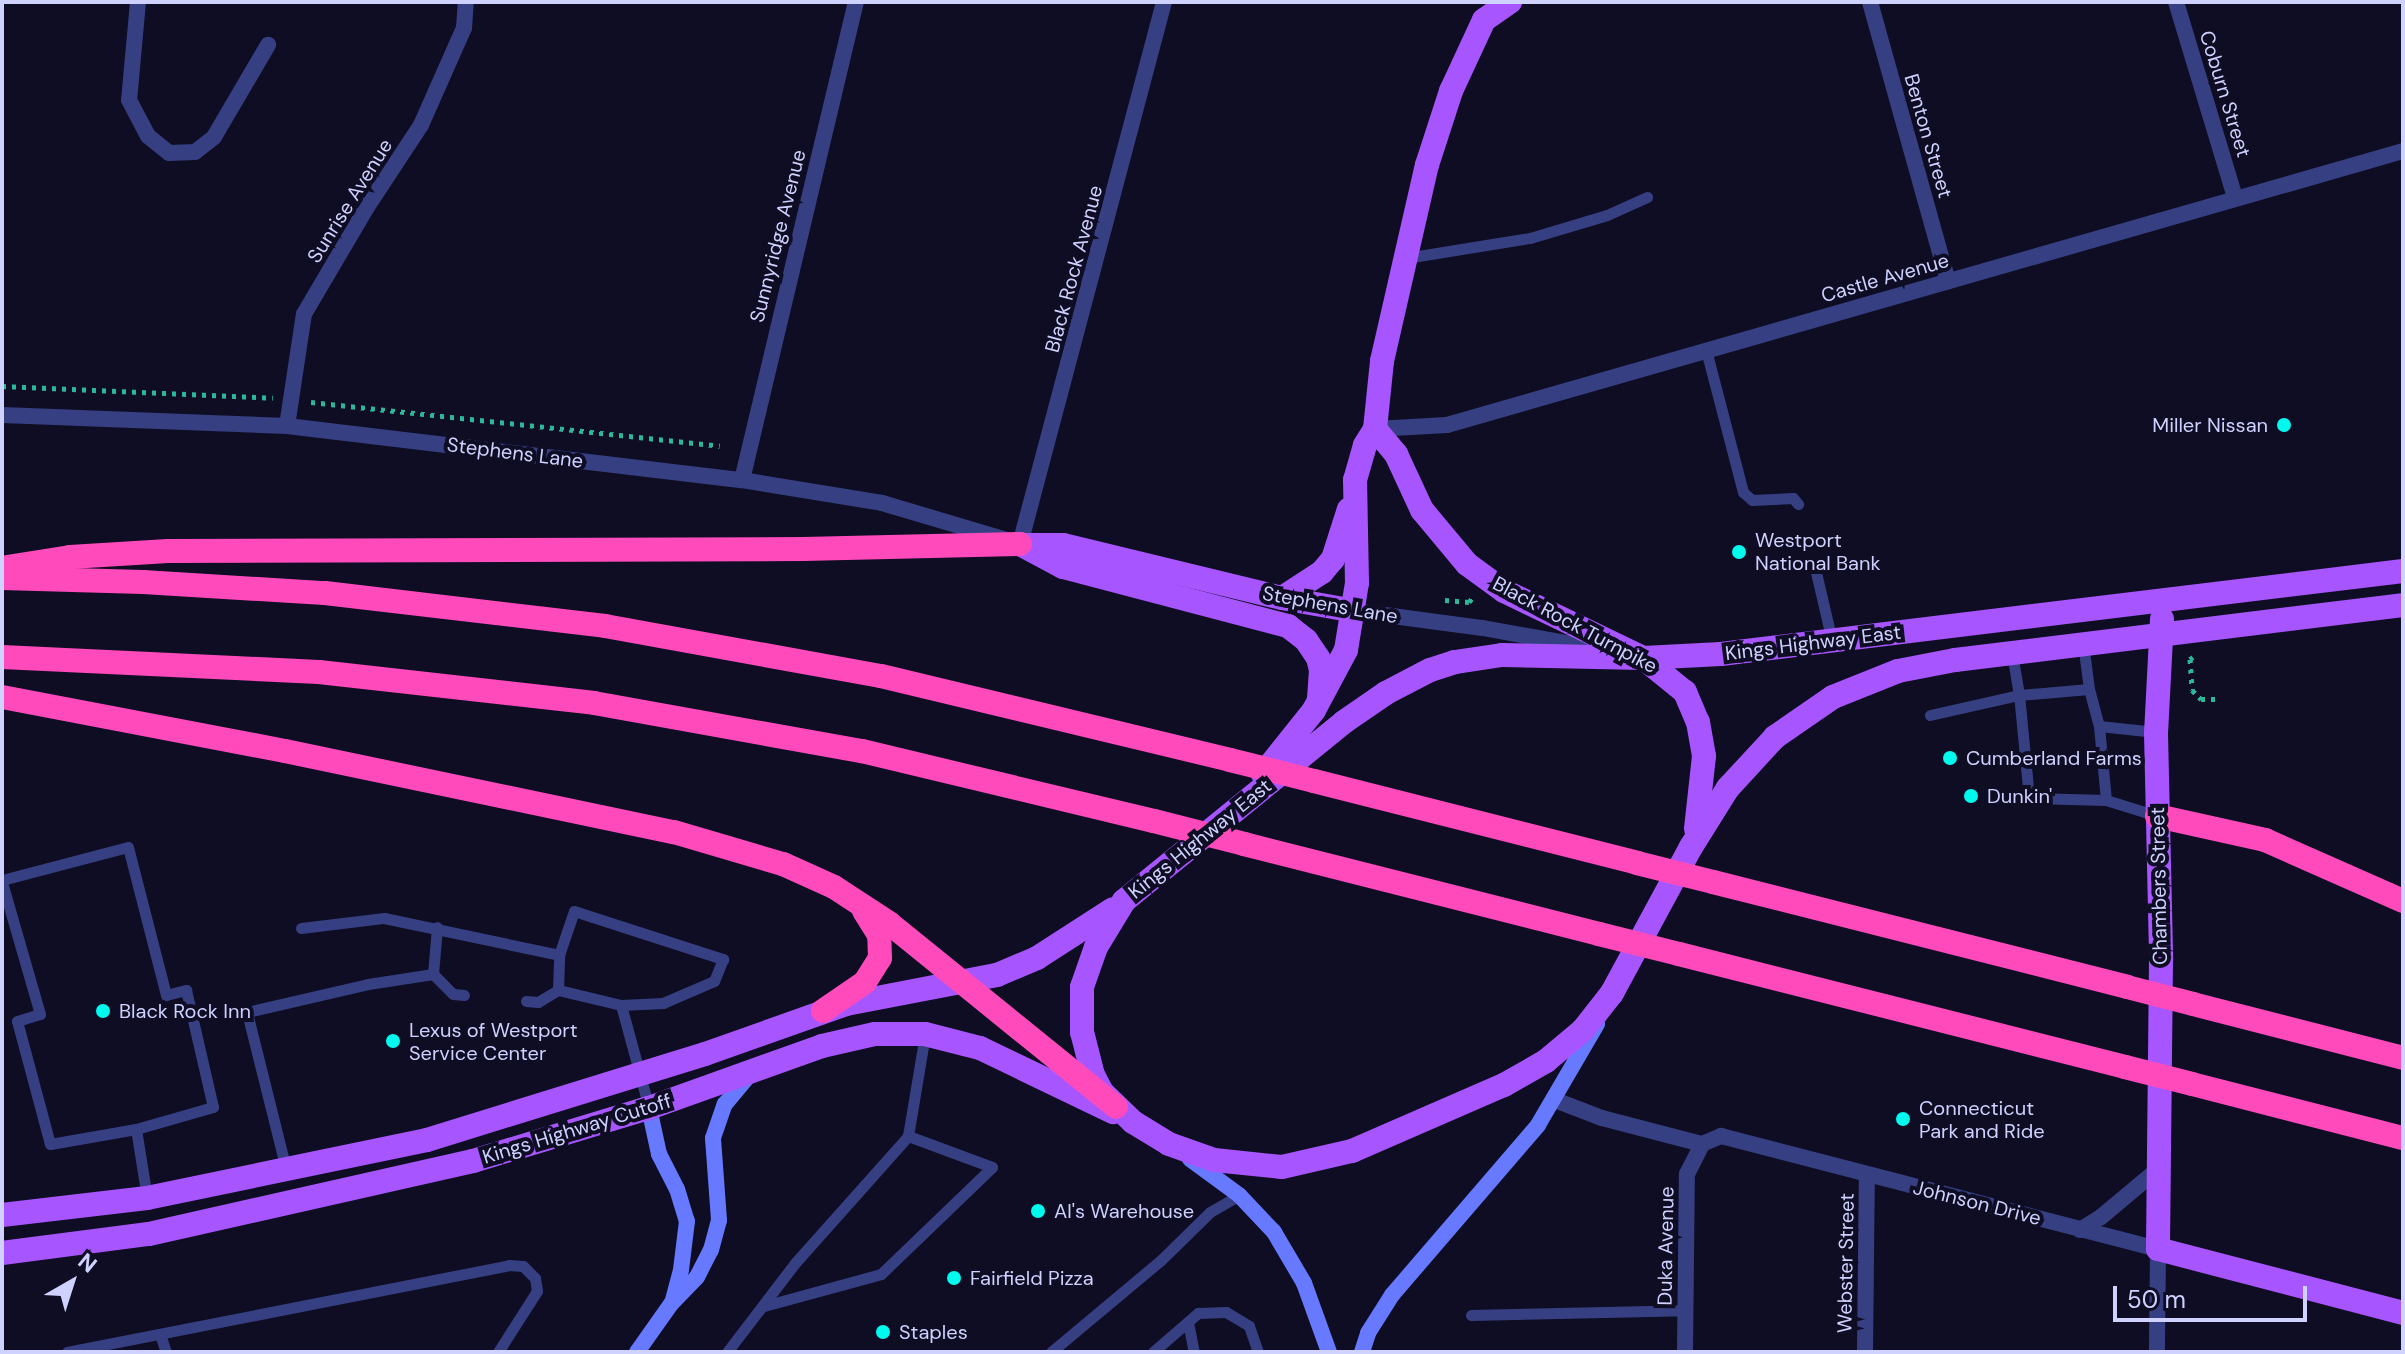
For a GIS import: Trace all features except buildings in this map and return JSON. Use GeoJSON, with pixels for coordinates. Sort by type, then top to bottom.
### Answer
{"type":"FeatureCollection","features":[{"type":"Feature","properties":{"kind":"highway"},"geometry":{"type":"LineString","coordinates":[[2,568],[70,557],[168,551],[803,549],[1020,544]]}},
{"type":"Feature","properties":{"kind":"highway"},"geometry":{"type":"LineString","coordinates":[[2,578],[143,582],[325,593],[605,626],[896,679],[1314,781],[2403,1058]]}},
{"type":"Feature","properties":{"kind":"highway"},"geometry":{"type":"LineString","coordinates":[[2,657],[304,670],[579,701],[862,751],[1154,821],[2403,1138]]}},
{"type":"Feature","properties":{"kind":"highway"},"geometry":{"type":"LineString","coordinates":[[2,697],[285,751],[674,832],[783,864],[852,897],[1124,1114]]}},
{"type":"Feature","properties":{"kind":"highway"},"geometry":{"type":"LineString","coordinates":[[2157,816],[2265,840],[2403,901]]}},
{"type":"Feature","properties":{"kind":"highway"},"geometry":{"type":"LineString","coordinates":[[823,1011],[865,982],[880,958],[879,935],[852,897]]}},
{"type":"Feature","properties":{"kind":"main road"},"geometry":{"type":"LineString","coordinates":[[1282,598],[1322,572],[1333,559],[1365,445],[1375,429],[1376,391],[1427,165],[1451,91],[1486,11],[1510,2]]}},
{"type":"Feature","properties":{"kind":"main road","name":"Black Rock Turnpike"},"geometry":{"type":"LineString","coordinates":[[1375,429],[1396,454],[1422,510],[1467,564],[1504,591],[1643,658],[1685,692],[1698,722],[1703,777],[1691,847]]}},
{"type":"Feature","properties":{"kind":"main road"},"geometry":{"type":"LineString","coordinates":[[1232,813],[1314,710],[1342,660],[1355,611],[1359,544],[1355,480]]}},
{"type":"Feature","properties":{"kind":"main road","name":"Stephens Lane"},"geometry":{"type":"LineString","coordinates":[[1020,544],[1063,545],[1282,598],[1355,611]]}},
{"type":"Feature","properties":{"kind":"main road","name":"Stephens Lane"},"geometry":{"type":"LineString","coordinates":[[1020,544],[1063,567],[1288,626],[1306,640],[1318,658],[1321,682],[1314,710]]}},
{"type":"Feature","properties":{"kind":"main road","name":"Kings Highway East"},"geometry":{"type":"LineString","coordinates":[[2403,571],[1696,657],[1502,655],[1455,662],[1430,670],[1366,706],[1124,901],[1096,947],[1082,987],[1082,1032],[1086,1054],[1102,1092],[1124,1114],[1169,1144],[1214,1160],[1259,1167],[1307,1164],[1352,1151],[1486,1093],[1536,1067],[1583,1030],[1612,993],[1691,847],[1744,769],[1775,737],[1813,709],[1853,687],[1898,671],[2012,652],[2403,605]]}},
{"type":"Feature","properties":{"kind":"main road"},"geometry":{"type":"LineString","coordinates":[[2340,578],[2346,612]]}},
{"type":"Feature","properties":{"kind":"main road","name":"Chambers Street"},"geometry":{"type":"LineString","coordinates":[[2158,1249],[2161,960],[2156,733],[2162,601]]}},
{"type":"Feature","properties":{"kind":"main road","name":"Kings Highway Cutoff"},"geometry":{"type":"LineString","coordinates":[[2,1215],[147,1198],[427,1140],[705,1054],[823,1011],[997,975],[1037,958],[1124,901]]}},
{"type":"Feature","properties":{"kind":"main road"},"geometry":{"type":"LineString","coordinates":[[1362,1352],[1368,1333],[1392,1295],[1498,1174],[1555,1100],[1612,993]]}},
{"type":"Feature","properties":{"kind":"main road","name":"Kings Highway Cutoff"},"geometry":{"type":"LineString","coordinates":[[2,1253],[149,1234],[473,1161],[649,1108],[850,1038],[925,1034],[953,1039],[1008,1059],[1124,1114]]}},
{"type":"Feature","properties":{"kind":"main road"},"geometry":{"type":"LineString","coordinates":[[637,1352],[671,1304],[697,1277],[711,1250],[719,1220],[713,1138],[725,1104],[751,1072]]}},
{"type":"Feature","properties":{"kind":"main road"},"geometry":{"type":"LineString","coordinates":[[649,1108],[659,1154],[677,1189],[687,1221],[681,1270],[671,1304]]}},
{"type":"Feature","properties":{"kind":"main road"},"geometry":{"type":"LineString","coordinates":[[1169,1144],[1239,1195],[1286,1250],[1312,1301],[1329,1352]]}},
{"type":"Feature","properties":{"kind":"main road"},"geometry":{"type":"LineString","coordinates":[[286,1169],[293,1200]]}},
{"type":"Feature","properties":{"kind":"main road","name":"Johnson Drive"},"geometry":{"type":"LineString","coordinates":[[2158,1249],[2403,1313]]}},
{"type":"Feature","properties":{"kind":"street"},"geometry":{"type":"LineString","coordinates":[[138,2],[129,100],[148,136],[169,153],[195,152],[214,137],[268,45]]}},
{"type":"Feature","properties":{"kind":"street","name":"Sunrise Avenue"},"geometry":{"type":"LineString","coordinates":[[287,426],[304,314],[367,207],[421,125],[464,28],[466,2]]}},
{"type":"Feature","properties":{"kind":"street","name":"Sunnyridge Avenue"},"geometry":{"type":"LineString","coordinates":[[742,480],[856,2]]}},
{"type":"Feature","properties":{"kind":"street","name":"Black Rock Avenue"},"geometry":{"type":"LineString","coordinates":[[1020,544],[1164,2]]}},
{"type":"Feature","properties":{"kind":"street","name":"Benton Street"},"geometry":{"type":"LineString","coordinates":[[1870,2],[1948,281]]}},
{"type":"Feature","properties":{"kind":"street","name":"Coburn Street"},"geometry":{"type":"LineString","coordinates":[[2176,2],[2235,198]]}},
{"type":"Feature","properties":{"kind":"street","name":"Castle Avenue"},"geometry":{"type":"LineString","coordinates":[[1375,429],[1447,425],[2403,151]]}},
{"type":"Feature","properties":{"kind":"street","name":"Stephens Lane"},"geometry":{"type":"LineString","coordinates":[[2,415],[287,426],[742,480],[882,503],[1020,544]]}},
{"type":"Feature","properties":{"kind":"street","name":"Stephens Lane"},"geometry":{"type":"LineString","coordinates":[[1355,611],[1522,634],[1643,658]]}},
{"type":"Feature","properties":{"kind":"street","name":"Johnson Drive"},"geometry":{"type":"LineString","coordinates":[[1555,1100],[1602,1118],[1702,1144],[1721,1136],[1731,1137],[2158,1249]]}},
{"type":"Feature","properties":{"kind":"street","name":"Duka Avenue"},"geometry":{"type":"LineString","coordinates":[[1685,1352],[1687,1174],[1702,1144]]}},
{"type":"Feature","properties":{"kind":"street"},"geometry":{"type":"LineString","coordinates":[[2080,1230],[2101,1217],[2157,1170]]}},
{"type":"Feature","properties":{"kind":"street","name":"Webster Street"},"geometry":{"type":"LineString","coordinates":[[1865,1352],[1867,1175]]}},
{"type":"Feature","properties":{"kind":"street","name":"Chambers Street"},"geometry":{"type":"LineString","coordinates":[[2157,1352],[2158,1249]]}},
{"type":"Feature","properties":{"kind":"lane"},"geometry":{"type":"LineString","coordinates":[[1405,258],[1530,238],[1607,215],[1647,197]]}},
{"type":"Feature","properties":{"kind":"lane"},"geometry":{"type":"LineString","coordinates":[[1706,350],[1743,492],[1752,500],[1793,498],[1798,504]]}},
{"type":"Feature","properties":{"kind":"lane"},"geometry":{"type":"LineString","coordinates":[[1815,568],[1832,641]]}},
{"type":"Feature","properties":{"kind":"lane"},"geometry":{"type":"LineString","coordinates":[[2083,643],[2089,689],[2099,726],[2106,800]]}},
{"type":"Feature","properties":{"kind":"lane"},"geometry":{"type":"LineString","coordinates":[[2012,652],[2029,798],[2106,800],[2157,816]]}},
{"type":"Feature","properties":{"kind":"lane"},"geometry":{"type":"LineString","coordinates":[[1930,715],[2019,695],[2089,689]]}},
{"type":"Feature","properties":{"kind":"lane"},"geometry":{"type":"LineString","coordinates":[[2099,726],[2156,733]]}},
{"type":"Feature","properties":{"kind":"lane"},"geometry":{"type":"LineString","coordinates":[[128,847],[166,995],[186,990],[213,1107],[136,1129],[50,1144],[17,1021],[40,1014],[2,881],[128,847]]}},
{"type":"Feature","properties":{"kind":"lane"},"geometry":{"type":"LineString","coordinates":[[526,1001],[538,1002],[558,990],[621,1005],[663,1003],[714,981],[723,959],[574,911],[559,955],[558,990]]}},
{"type":"Feature","properties":{"kind":"lane"},"geometry":{"type":"LineString","coordinates":[[301,928],[384,918],[559,955]]}},
{"type":"Feature","properties":{"kind":"lane"},"geometry":{"type":"LineString","coordinates":[[437,927],[433,974],[453,994],[464,995]]}},
{"type":"Feature","properties":{"kind":"lane"},"geometry":{"type":"LineString","coordinates":[[286,1169],[247,1012],[368,984],[433,974]]}},
{"type":"Feature","properties":{"kind":"lane"},"geometry":{"type":"LineString","coordinates":[[621,1005],[649,1108]]}},
{"type":"Feature","properties":{"kind":"lane"},"geometry":{"type":"LineString","coordinates":[[727,1352],[795,1263],[908,1136],[925,1034]]}},
{"type":"Feature","properties":{"kind":"lane"},"geometry":{"type":"LineString","coordinates":[[136,1129],[147,1198]]}},
{"type":"Feature","properties":{"kind":"lane"},"geometry":{"type":"LineString","coordinates":[[763,1306],[881,1274],[992,1167],[908,1136]]}},
{"type":"Feature","properties":{"kind":"lane"},"geometry":{"type":"LineString","coordinates":[[1051,1352],[1161,1260],[1210,1212],[1239,1195]]}},
{"type":"Feature","properties":{"kind":"lane"},"geometry":{"type":"LineString","coordinates":[[67,1352],[509,1265],[523,1266],[535,1278],[537,1291],[498,1352]]}},
{"type":"Feature","properties":{"kind":"lane"},"geometry":{"type":"LineString","coordinates":[[1471,1315],[1685,1310]]}},
{"type":"Feature","properties":{"kind":"lane"},"geometry":{"type":"LineString","coordinates":[[1153,1352],[1198,1313],[1226,1312],[1249,1326],[1258,1352]]}},
{"type":"Feature","properties":{"kind":"lane"},"geometry":{"type":"LineString","coordinates":[[1188,1322],[1194,1352]]}},
{"type":"Feature","properties":{"kind":"lane"},"geometry":{"type":"LineString","coordinates":[[160,1334],[166,1352]]}},
{"type":"Feature","properties":{"kind":"path"},"geometry":{"type":"LineString","coordinates":[[2,386],[291,399],[720,446]]}},
{"type":"Feature","properties":{"kind":"path"},"geometry":{"type":"LineString","coordinates":[[2199,652],[2190,659],[2192,690],[2201,699],[2218,699]]}},
{"type":"Feature","properties":{"kind":"place","name":"Miller Nissan"},"geometry":{"type":"Point","coordinates":[2284,425]}},
{"type":"Feature","properties":{"kind":"place","name":"Westport National Bank"},"geometry":{"type":"Point","coordinates":[1739,552]}},
{"type":"Feature","properties":{"kind":"place","name":"Cumberland Farms"},"geometry":{"type":"Point","coordinates":[1950,758]}},
{"type":"Feature","properties":{"kind":"place","name":"Dunkin'"},"geometry":{"type":"Point","coordinates":[1971,796]}},
{"type":"Feature","properties":{"kind":"place","name":"Black Rock Inn"},"geometry":{"type":"Point","coordinates":[103,1011]}},
{"type":"Feature","properties":{"kind":"place","name":"Lexus of Westport Service Center"},"geometry":{"type":"Point","coordinates":[393,1041]}},
{"type":"Feature","properties":{"kind":"place","name":"Connecticut Park and Ride"},"geometry":{"type":"Point","coordinates":[1903,1119]}},
{"type":"Feature","properties":{"kind":"place","name":"Al's Warehouse"},"geometry":{"type":"Point","coordinates":[1038,1211]}},
{"type":"Feature","properties":{"kind":"place","name":"Fairfield Pizza"},"geometry":{"type":"Point","coordinates":[954,1278]}},
{"type":"Feature","properties":{"kind":"place","name":"Staples"},"geometry":{"type":"Point","coordinates":[883,1332]}}]}
